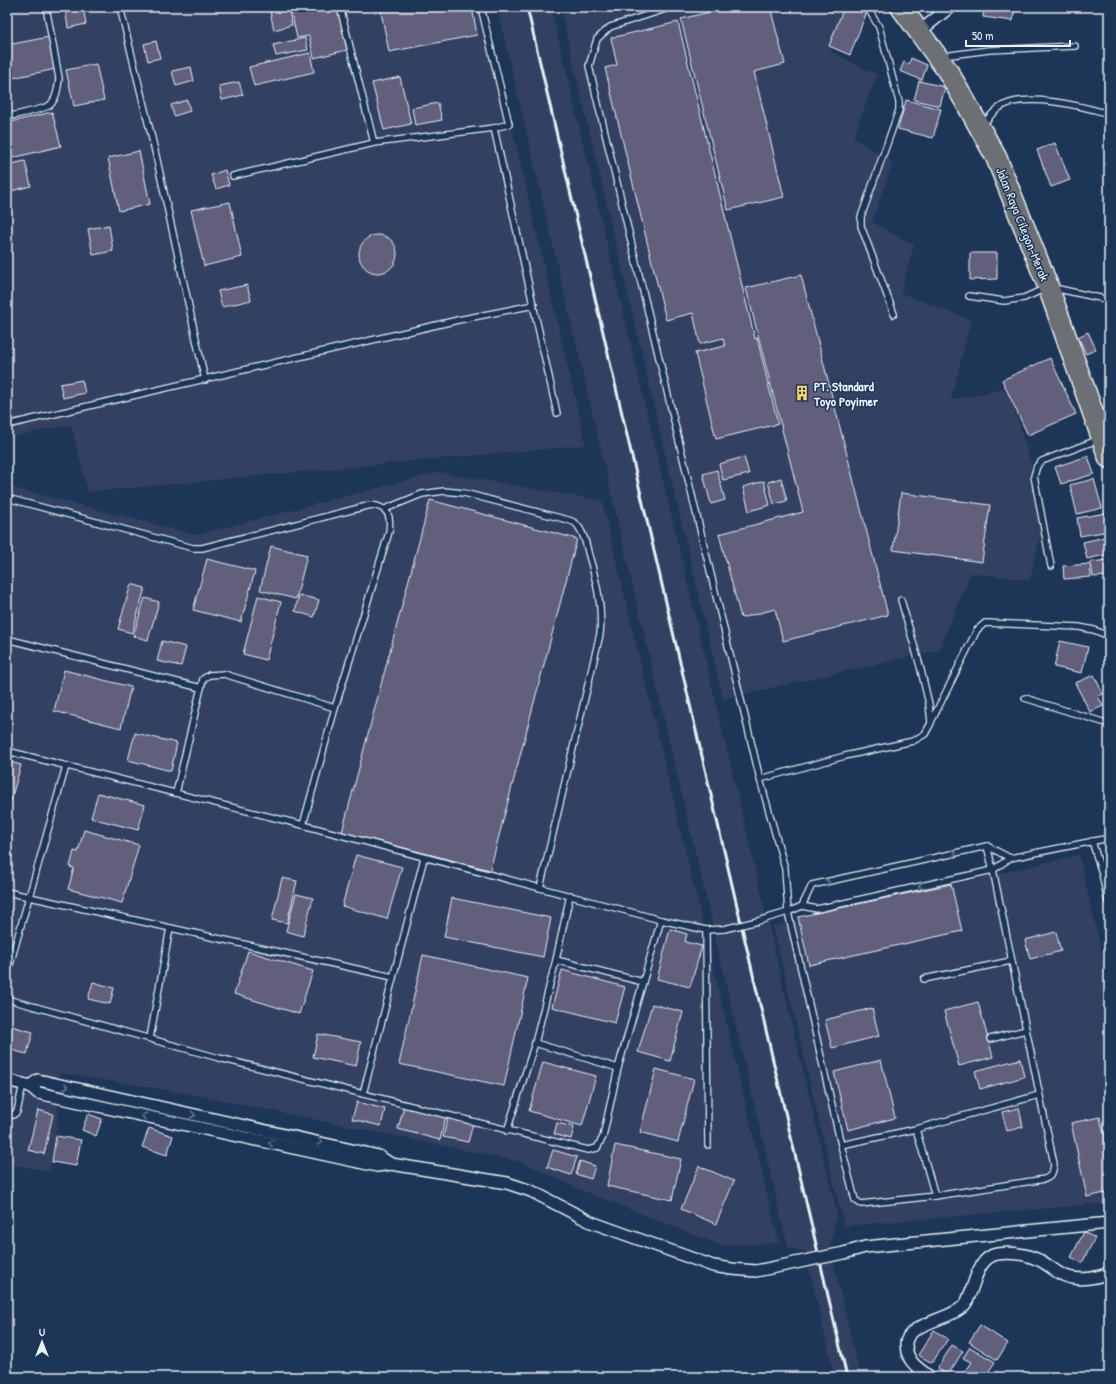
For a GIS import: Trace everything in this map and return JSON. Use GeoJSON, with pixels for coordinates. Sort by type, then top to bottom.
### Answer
{"type":"FeatureCollection","features":[{"type":"Feature","properties":{"kind":"highway","name":"Jalan Raya Cilegon-Merak"},"geometry":{"type":"LineString","coordinates":[[901,7],[954,83],[996,157],[1102,425],[1109,458]]}},
{"type":"Feature","properties":{"kind":"street"},"geometry":{"type":"LineString","coordinates":[[919,32],[950,7]]}},
{"type":"Feature","properties":{"kind":"street"},"geometry":{"type":"LineString","coordinates":[[7,1080],[26,1085],[38,1080],[380,1156],[391,1164],[507,1183],[530,1191],[591,1222],[713,1266],[732,1269],[756,1271],[844,1253],[865,1247],[1109,1223]]}},
{"type":"Feature","properties":{"kind":"street"},"geometry":{"type":"LineString","coordinates":[[930,1377],[909,1359],[906,1351],[906,1341],[910,1334],[918,1328],[953,1313],[965,1304],[982,1264],[988,1257],[996,1254],[1010,1253],[1024,1255],[1040,1260],[1061,1274],[1076,1278],[1090,1279],[1109,1273]]}},
{"type":"Feature","properties":{"kind":"lane"},"geometry":{"type":"LineString","coordinates":[[7,117],[49,105],[55,98],[60,78],[46,7]]}},
{"type":"Feature","properties":{"kind":"lane"},"geometry":{"type":"LineString","coordinates":[[120,7],[155,151],[205,380]]}},
{"type":"Feature","properties":{"kind":"lane"},"geometry":{"type":"LineString","coordinates":[[340,7],[374,143]]}},
{"type":"Feature","properties":{"kind":"lane"},"geometry":{"type":"LineString","coordinates":[[233,176],[374,143],[494,128],[509,124],[481,7]]}},
{"type":"Feature","properties":{"kind":"lane"},"geometry":{"type":"LineString","coordinates":[[672,7],[610,27],[597,39],[589,66],[760,778],[785,869],[788,912],[841,1145],[855,1200],[861,1204],[935,1196],[1045,1180],[1050,1177],[1054,1170],[1054,1164],[987,846]]}},
{"type":"Feature","properties":{"kind":"lane"},"geometry":{"type":"LineString","coordinates":[[868,7],[879,26],[899,102],[899,110],[861,217],[861,226],[894,314]]}},
{"type":"Feature","properties":{"kind":"lane"},"geometry":{"type":"LineString","coordinates":[[936,56],[989,50],[1075,46]]}},
{"type":"Feature","properties":{"kind":"lane"},"geometry":{"type":"LineString","coordinates":[[980,127],[1000,107],[1016,100],[1037,99],[1109,114]]}},
{"type":"Feature","properties":{"kind":"lane"},"geometry":{"type":"LineString","coordinates":[[494,128],[557,413]]}},
{"type":"Feature","properties":{"kind":"lane"},"geometry":{"type":"LineString","coordinates":[[969,296],[1004,301],[1024,298],[1048,286],[1109,300]]}},
{"type":"Feature","properties":{"kind":"lane"},"geometry":{"type":"LineString","coordinates":[[7,425],[458,320],[534,305]]}},
{"type":"Feature","properties":{"kind":"lane"},"geometry":{"type":"LineString","coordinates":[[1051,566],[1034,476],[1037,466],[1042,461],[1102,425]]}},
{"type":"Feature","properties":{"kind":"lane"},"geometry":{"type":"LineString","coordinates":[[386,509],[422,494],[444,491],[464,493],[568,520],[577,524],[583,535],[594,571],[600,609],[600,634],[540,888]]}},
{"type":"Feature","properties":{"kind":"lane"},"geometry":{"type":"LineString","coordinates":[[7,498],[193,548],[202,548],[371,505],[386,509],[389,516],[389,532],[335,708],[303,825]]}},
{"type":"Feature","properties":{"kind":"lane"},"geometry":{"type":"LineString","coordinates":[[901,600],[920,666],[929,704],[931,722]]}},
{"type":"Feature","properties":{"kind":"lane"},"geometry":{"type":"LineString","coordinates":[[760,778],[913,741],[926,734],[976,630],[986,623],[1079,627],[1094,630],[1109,636]]}},
{"type":"Feature","properties":{"kind":"lane"},"geometry":{"type":"LineString","coordinates":[[7,639],[201,688]]}},
{"type":"Feature","properties":{"kind":"lane"},"geometry":{"type":"LineString","coordinates":[[176,793],[203,679],[209,675],[224,674],[335,708]]}},
{"type":"Feature","properties":{"kind":"lane"},"geometry":{"type":"LineString","coordinates":[[1026,698],[1109,724]]}},
{"type":"Feature","properties":{"kind":"lane"},"geometry":{"type":"LineString","coordinates":[[7,751],[303,825],[661,920],[706,930],[724,929],[758,921],[802,906],[817,909],[993,870],[1010,858],[1109,838]]}},
{"type":"Feature","properties":{"kind":"lane"},"geometry":{"type":"LineString","coordinates":[[7,975],[66,766]]}},
{"type":"Feature","properties":{"kind":"lane"},"geometry":{"type":"LineString","coordinates":[[1092,842],[1102,874],[1109,907]]}},
{"type":"Feature","properties":{"kind":"lane"},"geometry":{"type":"LineString","coordinates":[[802,906],[812,885],[987,846],[1010,858]]}},
{"type":"Feature","properties":{"kind":"lane"},"geometry":{"type":"LineString","coordinates":[[363,1094],[424,858]]}},
{"type":"Feature","properties":{"kind":"lane"},"geometry":{"type":"LineString","coordinates":[[1102,874],[1109,873]]}},
{"type":"Feature","properties":{"kind":"lane"},"geometry":{"type":"LineString","coordinates":[[7,892],[393,977]]}},
{"type":"Feature","properties":{"kind":"lane"},"geometry":{"type":"LineString","coordinates":[[507,1130],[535,1043],[556,960],[570,895]]}},
{"type":"Feature","properties":{"kind":"lane"},"geometry":{"type":"LineString","coordinates":[[7,998],[219,1058],[588,1150],[596,1148],[603,1137],[618,1068],[661,920]]}},
{"type":"Feature","properties":{"kind":"lane"},"geometry":{"type":"LineString","coordinates":[[150,1038],[170,928]]}},
{"type":"Feature","properties":{"kind":"lane"},"geometry":{"type":"LineString","coordinates":[[706,930],[708,1145]]}},
{"type":"Feature","properties":{"kind":"lane"},"geometry":{"type":"LineString","coordinates":[[556,960],[643,982]]}},
{"type":"Feature","properties":{"kind":"lane"},"geometry":{"type":"LineString","coordinates":[[924,979],[1012,961]]}},
{"type":"Feature","properties":{"kind":"lane"},"geometry":{"type":"LineString","coordinates":[[990,1039],[1026,1030]]}},
{"type":"Feature","properties":{"kind":"lane"},"geometry":{"type":"LineString","coordinates":[[535,1043],[618,1068]]}},
{"type":"Feature","properties":{"kind":"lane"},"geometry":{"type":"LineString","coordinates":[[7,1115],[13,1115],[17,1112],[26,1085]]}},
{"type":"Feature","properties":{"kind":"lane"},"geometry":{"type":"LineString","coordinates":[[841,1145],[916,1129],[1039,1095]]}},
{"type":"Feature","properties":{"kind":"lane"},"geometry":{"type":"LineString","coordinates":[[916,1129],[935,1196]]}},
{"type":"Feature","properties":{"kind":"shaded area"},"geometry":{"type":"Polygon","coordinates":[[[7,7],[484,7],[586,445],[88,492],[71,425],[7,438],[7,7]]]}},
{"type":"Feature","properties":{"kind":"shaded area"},"geometry":{"type":"Polygon","coordinates":[[[497,7],[551,7],[837,1214],[830,1247],[860,1377],[835,1377],[805,1252],[788,1248],[497,7]]]}},
{"type":"Feature","properties":{"kind":"shaded area"},"geometry":{"type":"Polygon","coordinates":[[[560,7],[844,7],[830,51],[877,75],[853,138],[893,162],[872,222],[914,245],[901,293],[971,320],[951,400],[1008,388],[1046,512],[1030,580],[971,573],[939,650],[723,699],[560,7]]]}},
{"type":"Feature","properties":{"kind":"shaded area"},"geometry":{"type":"Polygon","coordinates":[[[439,472],[602,501],[779,1243],[722,1246],[581,1190],[522,1162],[180,1092],[59,1073],[58,1116],[50,1171],[7,1164],[7,486],[196,535],[439,472]]]}},
{"type":"Feature","properties":{"kind":"shaded area"},"geometry":{"type":"Polygon","coordinates":[[[1079,855],[1109,983],[1109,1090],[1101,1092],[1109,1129],[1109,1203],[844,1226],[773,926],[1079,855]]]}},
{"type":"Feature","properties":{"kind":"building"},"geometry":{"type":"Polygon","coordinates":[[[65,7],[83,7],[86,24],[68,28],[65,7]]]}},
{"type":"Feature","properties":{"kind":"building"},"geometry":{"type":"Polygon","coordinates":[[[269,7],[288,7],[292,25],[274,30],[269,7]]]}},
{"type":"Feature","properties":{"kind":"building"},"geometry":{"type":"Polygon","coordinates":[[[290,7],[337,7],[347,50],[314,58],[309,36],[297,38],[290,7]]]}},
{"type":"Feature","properties":{"kind":"building"},"geometry":{"type":"Polygon","coordinates":[[[380,7],[472,7],[477,35],[389,52],[380,7]]]}},
{"type":"Feature","properties":{"kind":"building"},"geometry":{"type":"Polygon","coordinates":[[[730,7],[770,7],[785,64],[754,72],[784,197],[728,210],[681,19],[730,7]]]}},
{"type":"Feature","properties":{"kind":"building"},"geometry":{"type":"Polygon","coordinates":[[[844,7],[864,7],[868,9],[850,55],[829,46],[844,7]]]}},
{"type":"Feature","properties":{"kind":"building"},"geometry":{"type":"Polygon","coordinates":[[[984,7],[1015,7],[1013,21],[983,17],[984,7]]]}},
{"type":"Feature","properties":{"kind":"building"},"geometry":{"type":"Polygon","coordinates":[[[678,22],[755,339],[757,338],[778,424],[716,439],[695,353],[725,346],[723,338],[700,344],[693,313],[666,320],[605,68],[617,65],[611,38],[678,22]]]}},
{"type":"Feature","properties":{"kind":"building"},"geometry":{"type":"Polygon","coordinates":[[[49,37],[56,69],[7,79],[7,45],[49,37]]]}},
{"type":"Feature","properties":{"kind":"building"},"geometry":{"type":"Polygon","coordinates":[[[305,38],[308,50],[276,56],[273,45],[305,38]]]}},
{"type":"Feature","properties":{"kind":"building"},"geometry":{"type":"Polygon","coordinates":[[[156,41],[160,58],[148,61],[144,44],[156,41]]]}},
{"type":"Feature","properties":{"kind":"building"},"geometry":{"type":"Polygon","coordinates":[[[310,53],[314,72],[254,86],[249,67],[310,53]]]}},
{"type":"Feature","properties":{"kind":"building"},"geometry":{"type":"Polygon","coordinates":[[[911,58],[927,65],[922,80],[900,71],[904,62],[909,64],[911,58]]]}},
{"type":"Feature","properties":{"kind":"building"},"geometry":{"type":"Polygon","coordinates":[[[96,64],[104,100],[74,106],[66,70],[96,64]]]}},
{"type":"Feature","properties":{"kind":"building"},"geometry":{"type":"Polygon","coordinates":[[[191,67],[194,81],[176,86],[172,71],[191,67]]]}},
{"type":"Feature","properties":{"kind":"building"},"geometry":{"type":"Polygon","coordinates":[[[400,77],[411,124],[384,130],[372,83],[400,77]]]}},
{"type":"Feature","properties":{"kind":"building"},"geometry":{"type":"Polygon","coordinates":[[[919,81],[945,87],[940,106],[914,100],[919,81]]]}},
{"type":"Feature","properties":{"kind":"building"},"geometry":{"type":"Polygon","coordinates":[[[239,82],[243,95],[222,100],[219,86],[239,82]]]}},
{"type":"Feature","properties":{"kind":"building"},"geometry":{"type":"Polygon","coordinates":[[[187,100],[190,111],[174,116],[171,105],[187,100]]]}},
{"type":"Feature","properties":{"kind":"building"},"geometry":{"type":"Polygon","coordinates":[[[906,100],[941,109],[933,138],[898,129],[906,100]]]}},
{"type":"Feature","properties":{"kind":"building"},"geometry":{"type":"Polygon","coordinates":[[[438,103],[442,120],[415,125],[412,108],[438,103]]]}},
{"type":"Feature","properties":{"kind":"building"},"geometry":{"type":"Polygon","coordinates":[[[52,112],[61,146],[8,159],[7,123],[52,112]]]}},
{"type":"Feature","properties":{"kind":"building"},"geometry":{"type":"Polygon","coordinates":[[[1055,143],[1070,180],[1051,187],[1037,150],[1055,143]]]}},
{"type":"Feature","properties":{"kind":"building"},"geometry":{"type":"Polygon","coordinates":[[[139,151],[150,204],[119,211],[108,158],[139,151]]]}},
{"type":"Feature","properties":{"kind":"building"},"geometry":{"type":"Polygon","coordinates":[[[25,161],[31,186],[7,192],[7,165],[25,161]]]}},
{"type":"Feature","properties":{"kind":"building"},"geometry":{"type":"Polygon","coordinates":[[[225,170],[229,185],[216,189],[211,175],[225,170]]]}},
{"type":"Feature","properties":{"kind":"building"},"geometry":{"type":"Polygon","coordinates":[[[230,202],[242,257],[204,266],[191,210],[230,202]]]}},
{"type":"Feature","properties":{"kind":"building"},"geometry":{"type":"Polygon","coordinates":[[[109,225],[113,251],[93,255],[88,229],[109,225]]]}},
{"type":"Feature","properties":{"kind":"building"},"geometry":{"type":"Polygon","coordinates":[[[374,235],[382,235],[392,240],[396,247],[396,261],[392,268],[382,273],[374,273],[364,268],[362,265],[359,258],[359,250],[364,240],[367,238],[374,235]]]}},
{"type":"Feature","properties":{"kind":"building"},"geometry":{"type":"Polygon","coordinates":[[[970,253],[997,253],[997,279],[970,280],[970,253]]]}},
{"type":"Feature","properties":{"kind":"building","name":"PT. Standard Toyo Poyimer"},"geometry":{"type":"Polygon","coordinates":[[[801,275],[888,615],[783,641],[775,609],[741,618],[719,534],[803,512],[746,288],[801,275]]]}},
{"type":"Feature","properties":{"kind":"building"},"geometry":{"type":"Polygon","coordinates":[[[247,285],[251,300],[222,307],[218,291],[247,285]]]}},
{"type":"Feature","properties":{"kind":"building"},"geometry":{"type":"Polygon","coordinates":[[[1088,332],[1096,349],[1086,354],[1078,337],[1088,332]]]}},
{"type":"Feature","properties":{"kind":"building"},"geometry":{"type":"Polygon","coordinates":[[[1050,358],[1076,414],[1028,435],[1002,380],[1050,358]]]}},
{"type":"Feature","properties":{"kind":"building"},"geometry":{"type":"Polygon","coordinates":[[[82,380],[85,393],[63,398],[60,384],[82,380]]]}},
{"type":"Feature","properties":{"kind":"building"},"geometry":{"type":"Polygon","coordinates":[[[1088,456],[1094,474],[1061,484],[1055,467],[1088,456]]]}},
{"type":"Feature","properties":{"kind":"building"},"geometry":{"type":"Polygon","coordinates":[[[744,457],[749,474],[723,480],[719,464],[744,457]]]}},
{"type":"Feature","properties":{"kind":"building"},"geometry":{"type":"Polygon","coordinates":[[[717,470],[725,500],[711,504],[703,474],[717,470]]]}},
{"type":"Feature","properties":{"kind":"building"},"geometry":{"type":"Polygon","coordinates":[[[781,478],[787,501],[774,504],[768,482],[781,478]]]}},
{"type":"Feature","properties":{"kind":"building"},"geometry":{"type":"Polygon","coordinates":[[[1094,479],[1102,508],[1077,514],[1070,485],[1094,479]]]}},
{"type":"Feature","properties":{"kind":"building"},"geometry":{"type":"Polygon","coordinates":[[[764,481],[770,505],[749,511],[743,487],[764,481]]]}},
{"type":"Feature","properties":{"kind":"building"},"geometry":{"type":"Polygon","coordinates":[[[901,493],[990,505],[982,562],[893,550],[901,493]]]}},
{"type":"Feature","properties":{"kind":"building"},"geometry":{"type":"Polygon","coordinates":[[[430,500],[577,539],[490,870],[342,832],[430,500]]]}},
{"type":"Feature","properties":{"kind":"building"},"geometry":{"type":"Polygon","coordinates":[[[1106,513],[1109,531],[1080,536],[1077,518],[1106,513]]]}},
{"type":"Feature","properties":{"kind":"building"},"geometry":{"type":"Polygon","coordinates":[[[1109,536],[1109,554],[1087,559],[1083,542],[1109,536]]]}},
{"type":"Feature","properties":{"kind":"building"},"geometry":{"type":"Polygon","coordinates":[[[271,546],[307,555],[296,599],[260,590],[271,546]]]}},
{"type":"Feature","properties":{"kind":"building"},"geometry":{"type":"Polygon","coordinates":[[[207,559],[255,571],[241,622],[193,610],[207,559]]]}},
{"type":"Feature","properties":{"kind":"building"},"geometry":{"type":"Polygon","coordinates":[[[1109,560],[1109,576],[1093,577],[1091,562],[1109,560]]]}},
{"type":"Feature","properties":{"kind":"building"},"geometry":{"type":"Polygon","coordinates":[[[1090,564],[1091,577],[1064,579],[1063,566],[1090,564]]]}},
{"type":"Feature","properties":{"kind":"building"},"geometry":{"type":"Polygon","coordinates":[[[131,584],[145,588],[132,633],[118,629],[131,584]]]}},
{"type":"Feature","properties":{"kind":"building"},"geometry":{"type":"Polygon","coordinates":[[[299,595],[319,600],[314,617],[295,611],[299,595]]]}},
{"type":"Feature","properties":{"kind":"building"},"geometry":{"type":"Polygon","coordinates":[[[258,596],[281,602],[266,660],[243,654],[258,596]]]}},
{"type":"Feature","properties":{"kind":"building"},"geometry":{"type":"Polygon","coordinates":[[[145,598],[159,602],[148,640],[133,636],[145,598]]]}},
{"type":"Feature","properties":{"kind":"building"},"geometry":{"type":"Polygon","coordinates":[[[162,641],[186,647],[181,666],[157,661],[162,641]]]}},
{"type":"Feature","properties":{"kind":"building"},"geometry":{"type":"Polygon","coordinates":[[[1060,641],[1088,647],[1082,673],[1054,667],[1060,641]]]}},
{"type":"Feature","properties":{"kind":"building"},"geometry":{"type":"Polygon","coordinates":[[[64,670],[131,687],[121,728],[54,711],[64,670]]]}},
{"type":"Feature","properties":{"kind":"building"},"geometry":{"type":"Polygon","coordinates":[[[1094,675],[1103,694],[1098,696],[1103,706],[1090,712],[1075,683],[1094,675]]]}},
{"type":"Feature","properties":{"kind":"building"},"geometry":{"type":"Polygon","coordinates":[[[135,733],[177,743],[171,771],[128,760],[135,733]]]}},
{"type":"Feature","properties":{"kind":"building"},"geometry":{"type":"Polygon","coordinates":[[[7,761],[21,765],[7,814],[7,761]]]}},
{"type":"Feature","properties":{"kind":"building"},"geometry":{"type":"Polygon","coordinates":[[[98,793],[145,805],[138,830],[91,818],[98,793]]]}},
{"type":"Feature","properties":{"kind":"building"},"geometry":{"type":"Polygon","coordinates":[[[84,830],[139,845],[122,903],[68,889],[74,868],[70,867],[74,851],[78,852],[84,830]]]}},
{"type":"Feature","properties":{"kind":"building"},"geometry":{"type":"Polygon","coordinates":[[[356,855],[402,867],[387,919],[342,906],[356,855]]]}},
{"type":"Feature","properties":{"kind":"building"},"geometry":{"type":"Polygon","coordinates":[[[282,878],[297,881],[287,923],[272,920],[282,878]]]}},
{"type":"Feature","properties":{"kind":"building"},"geometry":{"type":"Polygon","coordinates":[[[951,884],[962,931],[809,965],[798,917],[951,884]]]}},
{"type":"Feature","properties":{"kind":"building"},"geometry":{"type":"Polygon","coordinates":[[[296,894],[313,898],[303,936],[286,931],[296,894]]]}},
{"type":"Feature","properties":{"kind":"building"},"geometry":{"type":"Polygon","coordinates":[[[452,898],[551,918],[543,957],[444,937],[452,898]]]}},
{"type":"Feature","properties":{"kind":"building"},"geometry":{"type":"Polygon","coordinates":[[[670,929],[687,934],[685,942],[702,946],[690,987],[657,979],[670,929]]]}},
{"type":"Feature","properties":{"kind":"building"},"geometry":{"type":"Polygon","coordinates":[[[1056,932],[1061,951],[1030,959],[1025,940],[1056,932]]]}},
{"type":"Feature","properties":{"kind":"building"},"geometry":{"type":"Polygon","coordinates":[[[248,951],[313,971],[299,1014],[234,994],[248,951]]]}},
{"type":"Feature","properties":{"kind":"building"},"geometry":{"type":"Polygon","coordinates":[[[423,955],[528,978],[504,1086],[399,1064],[423,955]]]}},
{"type":"Feature","properties":{"kind":"building"},"geometry":{"type":"Polygon","coordinates":[[[562,970],[625,987],[615,1023],[552,1007],[562,970]]]}},
{"type":"Feature","properties":{"kind":"building"},"geometry":{"type":"Polygon","coordinates":[[[93,982],[114,988],[110,1004],[88,999],[93,982]]]}},
{"type":"Feature","properties":{"kind":"building"},"geometry":{"type":"Polygon","coordinates":[[[978,1002],[993,1057],[959,1066],[944,1011],[978,1002]]]}},
{"type":"Feature","properties":{"kind":"building"},"geometry":{"type":"Polygon","coordinates":[[[652,1004],[683,1012],[670,1061],[638,1052],[652,1004]]]}},
{"type":"Feature","properties":{"kind":"building"},"geometry":{"type":"Polygon","coordinates":[[[872,1008],[879,1036],[832,1048],[825,1020],[872,1008]]]}},
{"type":"Feature","properties":{"kind":"building"},"geometry":{"type":"Polygon","coordinates":[[[7,1025],[33,1032],[27,1054],[7,1049],[7,1025]]]}},
{"type":"Feature","properties":{"kind":"building"},"geometry":{"type":"Polygon","coordinates":[[[318,1034],[361,1042],[356,1066],[313,1057],[318,1034]]]}},
{"type":"Feature","properties":{"kind":"building"},"geometry":{"type":"Polygon","coordinates":[[[1020,1059],[1024,1077],[980,1089],[975,1071],[1020,1059]]]}},
{"type":"Feature","properties":{"kind":"building"},"geometry":{"type":"Polygon","coordinates":[[[881,1060],[895,1118],[848,1130],[834,1072],[881,1060]]]}},
{"type":"Feature","properties":{"kind":"building"},"geometry":{"type":"Polygon","coordinates":[[[543,1062],[596,1076],[582,1126],[529,1111],[543,1062]]]}},
{"type":"Feature","properties":{"kind":"building"},"geometry":{"type":"Polygon","coordinates":[[[656,1069],[694,1079],[678,1142],[640,1132],[656,1069]]]}},
{"type":"Feature","properties":{"kind":"building"},"geometry":{"type":"Polygon","coordinates":[[[357,1102],[385,1109],[381,1126],[352,1119],[357,1102]]]}},
{"type":"Feature","properties":{"kind":"building"},"geometry":{"type":"Polygon","coordinates":[[[404,1106],[446,1116],[440,1140],[398,1129],[404,1106]]]}},
{"type":"Feature","properties":{"kind":"building"},"geometry":{"type":"Polygon","coordinates":[[[1019,1108],[1023,1127],[1007,1131],[1002,1112],[1019,1108]]]}},
{"type":"Feature","properties":{"kind":"building"},"geometry":{"type":"Polygon","coordinates":[[[38,1110],[53,1114],[44,1154],[28,1150],[38,1110]]]}},
{"type":"Feature","properties":{"kind":"building"},"geometry":{"type":"Polygon","coordinates":[[[88,1114],[102,1119],[96,1136],[82,1130],[88,1114]]]}},
{"type":"Feature","properties":{"kind":"building"},"geometry":{"type":"Polygon","coordinates":[[[1100,1117],[1109,1155],[1109,1192],[1087,1197],[1071,1123],[1100,1117]]]}},
{"type":"Feature","properties":{"kind":"building"},"geometry":{"type":"Polygon","coordinates":[[[448,1118],[473,1124],[468,1142],[443,1137],[448,1118]]]}},
{"type":"Feature","properties":{"kind":"building"},"geometry":{"type":"Polygon","coordinates":[[[557,1123],[574,1127],[571,1139],[554,1134],[557,1123]]]}},
{"type":"Feature","properties":{"kind":"building"},"geometry":{"type":"Polygon","coordinates":[[[149,1128],[173,1136],[167,1155],[142,1147],[149,1128]]]}},
{"type":"Feature","properties":{"kind":"building"},"geometry":{"type":"Polygon","coordinates":[[[56,1136],[81,1140],[76,1166],[52,1162],[56,1136]]]}},
{"type":"Feature","properties":{"kind":"building"},"geometry":{"type":"Polygon","coordinates":[[[615,1145],[681,1159],[672,1200],[607,1186],[615,1145]]]}},
{"type":"Feature","properties":{"kind":"building"},"geometry":{"type":"Polygon","coordinates":[[[553,1150],[577,1157],[571,1175],[547,1167],[553,1150]]]}},
{"type":"Feature","properties":{"kind":"building"},"geometry":{"type":"Polygon","coordinates":[[[580,1161],[595,1166],[591,1179],[576,1174],[580,1161]]]}},
{"type":"Feature","properties":{"kind":"building"},"geometry":{"type":"Polygon","coordinates":[[[699,1166],[734,1181],[716,1224],[681,1209],[699,1166]]]}},
{"type":"Feature","properties":{"kind":"building"},"geometry":{"type":"Polygon","coordinates":[[[1084,1232],[1095,1238],[1082,1263],[1071,1257],[1084,1232]]]}},
{"type":"Feature","properties":{"kind":"building"},"geometry":{"type":"Polygon","coordinates":[[[980,1325],[1008,1343],[997,1360],[969,1342],[980,1325]]]}},
{"type":"Feature","properties":{"kind":"building"},"geometry":{"type":"Polygon","coordinates":[[[934,1330],[948,1339],[932,1363],[918,1355],[934,1330]]]}},
{"type":"Feature","properties":{"kind":"building"},"geometry":{"type":"Polygon","coordinates":[[[952,1345],[963,1351],[948,1375],[937,1369],[952,1345]]]}},
{"type":"Feature","properties":{"kind":"building"},"geometry":{"type":"Polygon","coordinates":[[[970,1347],[995,1362],[985,1377],[961,1377],[971,1362],[963,1358],[970,1347]]]}},
{"type":"Feature","properties":{"kind":"railway"},"geometry":{"type":"LineString","coordinates":[[527,7],[847,1377]]}},
{"type":"Feature","properties":{"kind":"place","name":"PT. Standard Toyo Poyimer"},"geometry":{"type":"Point","coordinates":[802,393]}}]}
